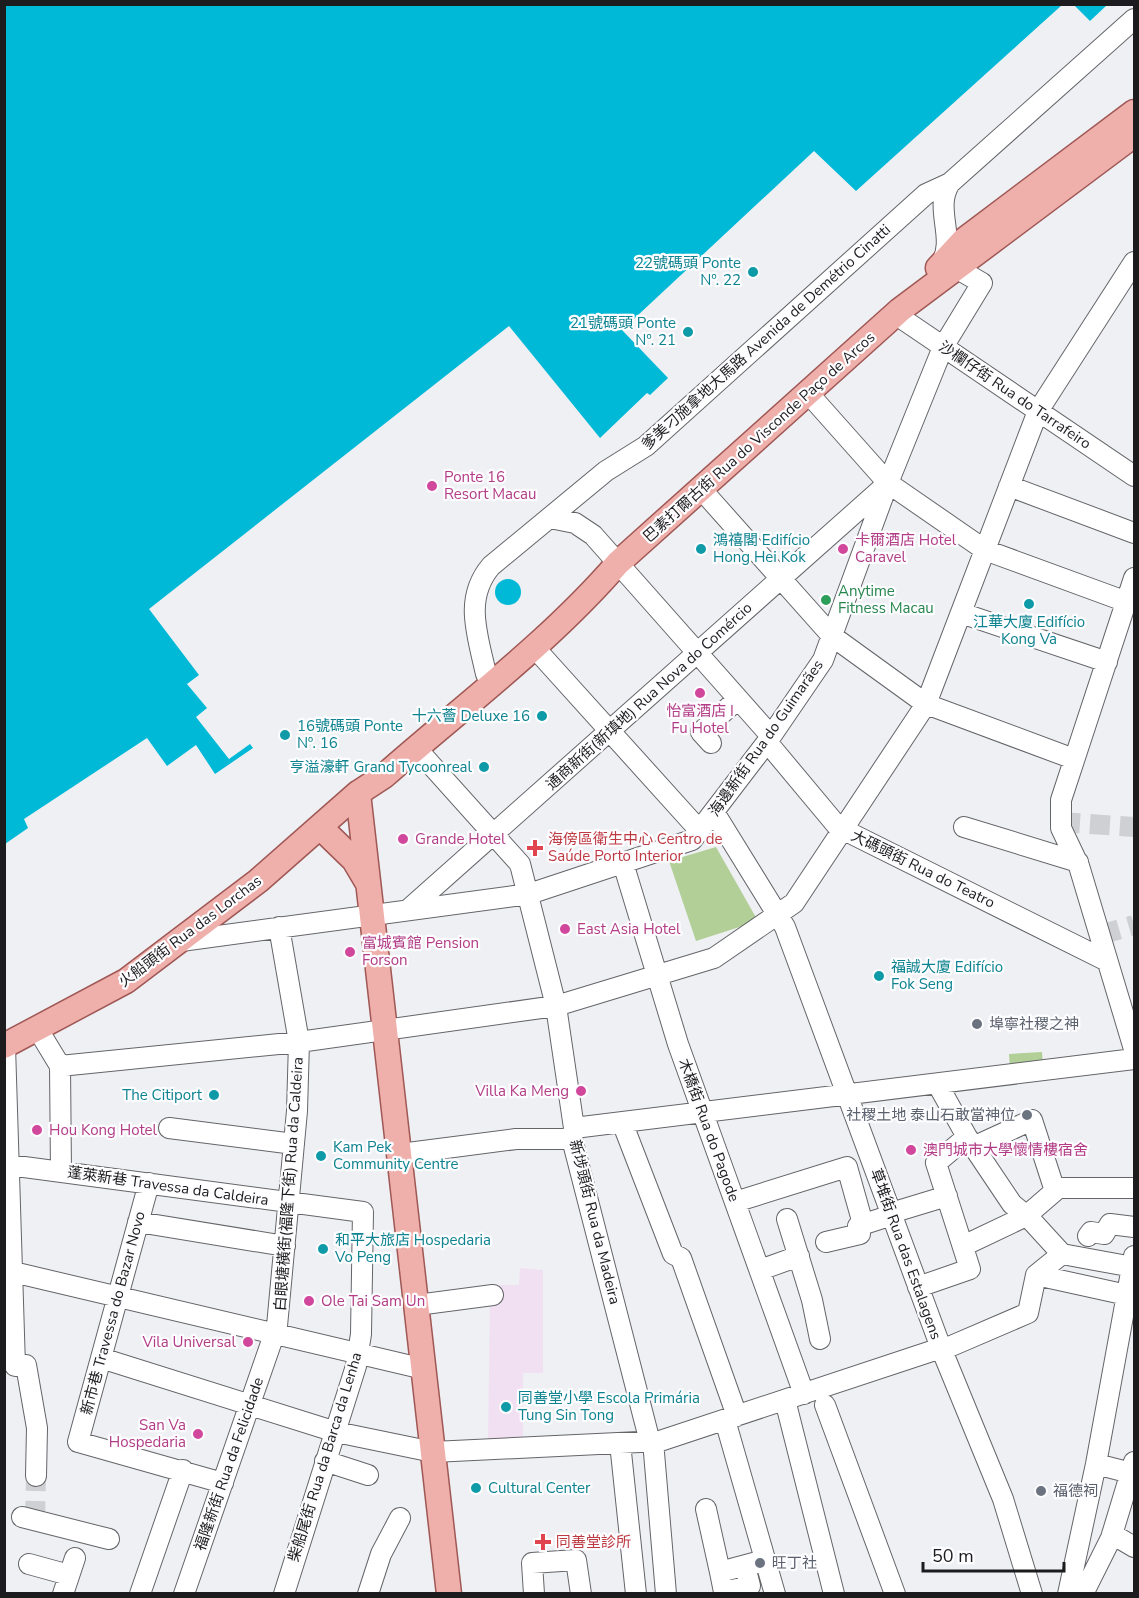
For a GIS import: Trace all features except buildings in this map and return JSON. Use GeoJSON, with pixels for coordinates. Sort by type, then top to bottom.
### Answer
{"type":"FeatureCollection","features":[{"type":"Feature","properties":{"kind":"main road","name":"巴素打爾古街 Rua do Visconde Paço de Arcos"},"geometry":{"type":"LineString","coordinates":[[948,267],[964,240],[1134,112]]}},
{"type":"Feature","properties":{"kind":"main road","name":"巴素打爾古街 Rua do Visconde Paço de Arcos"},"geometry":{"type":"LineString","coordinates":[[358,792],[384,776],[533,646],[586,598],[618,563],[948,267],[997,237],[1134,135]]}},
{"type":"Feature","properties":{"kind":"main road","name":"巴素打爾古街 Rua do Visconde Paço de Arcos"},"geometry":{"type":"LineString","coordinates":[[358,792],[377,770],[579,590],[618,563]]}},
{"type":"Feature","properties":{"kind":"main road","name":"火船頭街 Rua das Lorchas"},"geometry":{"type":"LineString","coordinates":[[5,1046],[126,981],[258,881],[358,792]]}},
{"type":"Feature","properties":{"kind":"main road"},"geometry":{"type":"LineString","coordinates":[[358,792],[449,1593]]}},
{"type":"Feature","properties":{"kind":"main road"},"geometry":{"type":"LineString","coordinates":[[320,827],[357,864],[370,890]]}},
{"type":"Feature","properties":{"kind":"street","name":"爹美刁施拿地大馬路 Avenida de Demétrio Cinatti"},"geometry":{"type":"LineString","coordinates":[[486,674],[474,615],[477,589],[491,566],[606,471],[646,446],[926,194],[950,183],[1134,20]]}},
{"type":"Feature","properties":{"kind":"street"},"geometry":{"type":"LineString","coordinates":[[948,267],[942,200],[950,183]]}},
{"type":"Feature","properties":{"kind":"street"},"geometry":{"type":"LineString","coordinates":[[944,218],[952,232],[964,240],[980,243],[997,237]]}},
{"type":"Feature","properties":{"kind":"street"},"geometry":{"type":"LineString","coordinates":[[60,1066],[299,1042],[556,1006],[714,958],[779,915],[794,903],[926,704],[1038,411],[1134,262]]}},
{"type":"Feature","properties":{"kind":"street","name":"海邊新街 Rua do Guimarães"},"geometry":{"type":"LineString","coordinates":[[181,940],[529,894],[692,840],[769,739],[823,660],[888,483],[944,347],[982,284],[948,267]]}},
{"type":"Feature","properties":{"kind":"street","name":"沙欄仔街 Rua do Tarrafeiro"},"geometry":{"type":"LineString","coordinates":[[897,312],[944,347],[1134,476]]}},
{"type":"Feature","properties":{"kind":"street"},"geometry":{"type":"LineString","coordinates":[[807,393],[888,483],[985,550],[1127,602]]}},
{"type":"Feature","properties":{"kind":"street","name":"通商新街(新填地) Rua Nova do Comércio"},"geometry":{"type":"LineString","coordinates":[[409,909],[888,483]]}},
{"type":"Feature","properties":{"kind":"street"},"geometry":{"type":"LineString","coordinates":[[1009,486],[1134,533]]}},
{"type":"Feature","properties":{"kind":"street"},"geometry":{"type":"LineString","coordinates":[[701,489],[832,636],[926,704],[1074,759]]}},
{"type":"Feature","properties":{"kind":"street","name":"大碼頭街 Rua do Teatro"},"geometry":{"type":"LineString","coordinates":[[550,518],[565,520],[585,528],[618,563],[738,699],[838,826],[1107,960]]}},
{"type":"Feature","properties":{"kind":"street"},"geometry":{"type":"LineString","coordinates":[[1134,578],[1061,800],[1060,822],[1078,862],[1107,960],[1132,1028],[1134,1049]]}},
{"type":"Feature","properties":{"kind":"street"},"geometry":{"type":"LineString","coordinates":[[961,612],[1107,662]]}},
{"type":"Feature","properties":{"kind":"street"},"geometry":{"type":"LineString","coordinates":[[533,646],[700,831]]}},
{"type":"Feature","properties":{"kind":"street"},"geometry":{"type":"LineString","coordinates":[[711,743],[701,732],[738,699]]}},
{"type":"Feature","properties":{"kind":"street","name":"新埗頭街 Rua da Madeira"},"geometry":{"type":"LineString","coordinates":[[416,748],[520,864],[529,894],[556,1006],[573,1134],[652,1441],[666,1593]]}},
{"type":"Feature","properties":{"kind":"street","name":"草堆街 Rua das Estalagens"},"geometry":{"type":"LineString","coordinates":[[714,812],[779,915],[941,1349],[1003,1499],[1032,1593]]}},
{"type":"Feature","properties":{"kind":"street"},"geometry":{"type":"LineString","coordinates":[[964,827],[1078,862]]}},
{"type":"Feature","properties":{"kind":"street","name":"木橋街 Rua do Pagode"},"geometry":{"type":"LineString","coordinates":[[623,863],[657,975],[703,1111],[804,1394]]}},
{"type":"Feature","properties":{"kind":"street","name":"白眼塘橫街(福隆下街) Rua da Caldeira"},"geometry":{"type":"LineString","coordinates":[[274,1334],[294,1144],[299,1042],[279,927]]}},
{"type":"Feature","properties":{"kind":"street"},"geometry":{"type":"LineString","coordinates":[[37,1029],[60,1066],[61,1172]]}},
{"type":"Feature","properties":{"kind":"street"},"geometry":{"type":"LineString","coordinates":[[5,1046],[9,1165],[8,1228],[13,1272],[15,1366],[26,1365],[37,1428],[36,1476]]}},
{"type":"Feature","properties":{"kind":"street"},"geometry":{"type":"LineString","coordinates":[[400,1154],[573,1134],[622,1122],[703,1111],[847,1093],[938,1085],[1134,1059]]}},
{"type":"Feature","properties":{"kind":"street"},"geometry":{"type":"LineString","coordinates":[[938,1085],[970,1142],[1012,1204],[1062,1254],[1133,1262],[1130,1293],[1068,1593]]}},
{"type":"Feature","properties":{"kind":"street"},"geometry":{"type":"LineString","coordinates":[[918,1287],[970,1269],[936,1163],[970,1142],[1032,1120],[1054,1189]]}},
{"type":"Feature","properties":{"kind":"street"},"geometry":{"type":"LineString","coordinates":[[622,1122],[673,1254],[681,1258],[731,1418],[775,1593]]}},
{"type":"Feature","properties":{"kind":"street"},"geometry":{"type":"LineString","coordinates":[[169,1128],[294,1144]]}},
{"type":"Feature","properties":{"kind":"street","name":"蓬萊新巷 Travessa da Caldeira"},"geometry":{"type":"LineString","coordinates":[[9,1165],[363,1212]]}},
{"type":"Feature","properties":{"kind":"street"},"geometry":{"type":"LineString","coordinates":[[735,1202],[847,1167],[863,1224]]}},
{"type":"Feature","properties":{"kind":"street","name":"新市巷 Travessa do Bazar Novo"},"geometry":{"type":"LineString","coordinates":[[149,1184],[78,1442],[183,1470]]}},
{"type":"Feature","properties":{"kind":"street"},"geometry":{"type":"LineString","coordinates":[[963,1246],[1026,1216],[1054,1189],[1134,1188]]}},
{"type":"Feature","properties":{"kind":"street"},"geometry":{"type":"LineString","coordinates":[[826,1242],[860,1234],[858,1226],[947,1196]]}},
{"type":"Feature","properties":{"kind":"street","name":"柴船尾街 Rua da Barca da Lenha"},"geometry":{"type":"LineString","coordinates":[[284,1593],[336,1432],[358,1354],[363,1212]]}},
{"type":"Feature","properties":{"kind":"street"},"geometry":{"type":"LineString","coordinates":[[788,1219],[812,1300],[820,1339]]}},
{"type":"Feature","properties":{"kind":"street"},"geometry":{"type":"LineString","coordinates":[[138,1222],[285,1246]]}},
{"type":"Feature","properties":{"kind":"street"},"geometry":{"type":"LineString","coordinates":[[1088,1236],[1091,1232],[1104,1234],[1110,1224],[1134,1227]]}},
{"type":"Feature","properties":{"kind":"street"},"geometry":{"type":"LineString","coordinates":[[101,1358],[336,1432],[433,1452],[652,1441],[731,1418],[941,1349],[1028,1313],[1036,1275],[1062,1254]]}},
{"type":"Feature","properties":{"kind":"street"},"geometry":{"type":"LineString","coordinates":[[760,1270],[799,1256]]}},
{"type":"Feature","properties":{"kind":"street"},"geometry":{"type":"LineString","coordinates":[[13,1272],[424,1369]]}},
{"type":"Feature","properties":{"kind":"street"},"geometry":{"type":"LineString","coordinates":[[1036,1275],[1130,1293]]}},
{"type":"Feature","properties":{"kind":"street"},"geometry":{"type":"LineString","coordinates":[[417,1305],[493,1295]]}},
{"type":"Feature","properties":{"kind":"street","name":"福隆新街 Rua da Felicidade"},"geometry":{"type":"LineString","coordinates":[[184,1593],[274,1334]]}},
{"type":"Feature","properties":{"kind":"street"},"geometry":{"type":"LineString","coordinates":[[785,1400],[834,1593]]}},
{"type":"Feature","properties":{"kind":"street"},"geometry":{"type":"LineString","coordinates":[[825,1405],[895,1593]]}},
{"type":"Feature","properties":{"kind":"street"},"geometry":{"type":"LineString","coordinates":[[620,1443],[636,1593]]}},
{"type":"Feature","properties":{"kind":"street"},"geometry":{"type":"LineString","coordinates":[[325,1461],[368,1475]]}},
{"type":"Feature","properties":{"kind":"street"},"geometry":{"type":"LineString","coordinates":[[1083,1593],[1112,1534],[1133,1467],[1096,1464]]}},
{"type":"Feature","properties":{"kind":"street"},"geometry":{"type":"LineString","coordinates":[[140,1593],[183,1470],[223,1484]]}},
{"type":"Feature","properties":{"kind":"street"},"geometry":{"type":"LineString","coordinates":[[706,1509],[720,1572],[765,1560]]}},
{"type":"Feature","properties":{"kind":"street"},"geometry":{"type":"LineString","coordinates":[[22,1517],[109,1539]]}},
{"type":"Feature","properties":{"kind":"street"},"geometry":{"type":"LineString","coordinates":[[368,1593],[381,1554],[400,1518]]}},
{"type":"Feature","properties":{"kind":"street"},"geometry":{"type":"LineString","coordinates":[[1112,1534],[1134,1547]]}},
{"type":"Feature","properties":{"kind":"street"},"geometry":{"type":"LineString","coordinates":[[534,1593],[532,1563],[576,1560],[581,1593]]}},
{"type":"Feature","properties":{"kind":"street"},"geometry":{"type":"LineString","coordinates":[[29,1564],[69,1576]]}},
{"type":"Feature","properties":{"kind":"shaded area"},"geometry":{"type":"Polygon","coordinates":[[[520,1268],[543,1270],[543,1373],[523,1373],[523,1441],[488,1441],[490,1300],[498,1300],[498,1285],[519,1285],[520,1268]]]}},
{"type":"Feature","properties":{"kind":"green space"},"geometry":{"type":"Polygon","coordinates":[[[716,847],[758,921],[696,941],[669,861],[716,847]]]}},
{"type":"Feature","properties":{"kind":"green space"},"geometry":{"type":"Polygon","coordinates":[[[1042,1052],[1043,1066],[1010,1070],[1009,1054],[1042,1052]]]}},
{"type":"Feature","properties":{"kind":"water"},"geometry":{"type":"Polygon","coordinates":[[[5,4],[1062,5],[856,191],[814,151],[622,330],[668,378],[650,395],[647,393],[600,438],[509,326],[149,609],[199,675],[187,684],[207,708],[196,717],[229,759],[250,744],[253,748],[215,774],[196,745],[167,766],[147,738],[24,819],[28,828],[5,844],[5,4]]]}},
{"type":"Feature","properties":{"kind":"water"},"geometry":{"type":"Polygon","coordinates":[[[1074,5],[1107,5],[1090,21],[1074,5]]]}},
{"type":"Feature","properties":{"kind":"water"},"geometry":{"type":"Polygon","coordinates":[[[508,579],[517,583],[521,592],[517,601],[508,605],[499,601],[495,592],[499,583],[508,579]]]}},
{"type":"Feature","properties":{"kind":"tunnel"},"geometry":{"type":"LineString","coordinates":[[1060,822],[1134,827]]}},
{"type":"Feature","properties":{"kind":"tunnel"},"geometry":{"type":"LineString","coordinates":[[1100,935],[1134,925]]}},
{"type":"Feature","properties":{"kind":"tunnel"},"geometry":{"type":"LineString","coordinates":[[35,1521],[36,1476]]}},
{"type":"Feature","properties":{"kind":"place","name":"22號碼頭 Ponte Nº. 22"},"geometry":{"type":"Point","coordinates":[753,272]}},
{"type":"Feature","properties":{"kind":"place","name":"21號碼頭 Ponte Nº. 21"},"geometry":{"type":"Point","coordinates":[688,332]}},
{"type":"Feature","properties":{"kind":"place","name":"Ponte 16 Resort Macau"},"geometry":{"type":"Point","coordinates":[432,486]}},
{"type":"Feature","properties":{"kind":"place","name":"鴻禧閣 Edifício Hong Hei Kok"},"geometry":{"type":"Point","coordinates":[701,549]}},
{"type":"Feature","properties":{"kind":"place","name":"卡爾酒店 Hotel Caravel"},"geometry":{"type":"Point","coordinates":[843,549]}},
{"type":"Feature","properties":{"kind":"place","name":"Anytime Fitness Macau"},"geometry":{"type":"Point","coordinates":[826,600]}},
{"type":"Feature","properties":{"kind":"place","name":"江華大廈 Edifício Kong Va"},"geometry":{"type":"Point","coordinates":[1029,604]}},
{"type":"Feature","properties":{"kind":"place","name":"怡富酒店 I Fu Hotel"},"geometry":{"type":"Point","coordinates":[700,693]}},
{"type":"Feature","properties":{"kind":"place","name":"十六薈 Deluxe 16"},"geometry":{"type":"Point","coordinates":[542,716]}},
{"type":"Feature","properties":{"kind":"place","name":"16號碼頭 Ponte Nº. 16"},"geometry":{"type":"Point","coordinates":[285,735]}},
{"type":"Feature","properties":{"kind":"place","name":"亨溢濠軒 Grand Tycoonreal"},"geometry":{"type":"Point","coordinates":[484,767]}},
{"type":"Feature","properties":{"kind":"place","name":"Grande Hotel"},"geometry":{"type":"Point","coordinates":[403,839]}},
{"type":"Feature","properties":{"kind":"place","name":"海傍區衛生中心 Centro de Saúde Porto Interior"},"geometry":{"type":"Point","coordinates":[535,848]}},
{"type":"Feature","properties":{"kind":"place","name":"East Asia Hotel"},"geometry":{"type":"Point","coordinates":[565,929]}},
{"type":"Feature","properties":{"kind":"place","name":"富城賓館 Pension Forson"},"geometry":{"type":"Point","coordinates":[350,952]}},
{"type":"Feature","properties":{"kind":"place","name":"福誠大廈 Edifício Fok Seng"},"geometry":{"type":"Point","coordinates":[879,976]}},
{"type":"Feature","properties":{"kind":"place","name":"埠寧社稷之神"},"geometry":{"type":"Point","coordinates":[977,1024]}},
{"type":"Feature","properties":{"kind":"place","name":"Villa Ka Meng"},"geometry":{"type":"Point","coordinates":[581,1091]}},
{"type":"Feature","properties":{"kind":"place","name":"The Citiport"},"geometry":{"type":"Point","coordinates":[214,1095]}},
{"type":"Feature","properties":{"kind":"place","name":"社稷土地 泰山石敢當神位"},"geometry":{"type":"Point","coordinates":[1027,1115]}},
{"type":"Feature","properties":{"kind":"place","name":"Hou Kong Hotel"},"geometry":{"type":"Point","coordinates":[37,1130]}},
{"type":"Feature","properties":{"kind":"place","name":"澳門城市大學懷情樓宿舍"},"geometry":{"type":"Point","coordinates":[911,1150]}},
{"type":"Feature","properties":{"kind":"place","name":"Kam Pek Community Centre"},"geometry":{"type":"Point","coordinates":[321,1156]}},
{"type":"Feature","properties":{"kind":"place","name":"和平大旅店 Hospedaria Vo Peng"},"geometry":{"type":"Point","coordinates":[323,1249]}},
{"type":"Feature","properties":{"kind":"place","name":"Ole Tai Sam Un"},"geometry":{"type":"Point","coordinates":[309,1301]}},
{"type":"Feature","properties":{"kind":"place","name":"Vila Universal"},"geometry":{"type":"Point","coordinates":[248,1342]}},
{"type":"Feature","properties":{"kind":"place","name":"同善堂小學 Escola Primária Tung Sin Tong"},"geometry":{"type":"Point","coordinates":[506,1407]}},
{"type":"Feature","properties":{"kind":"place","name":"San Va Hospedaria"},"geometry":{"type":"Point","coordinates":[198,1434]}},
{"type":"Feature","properties":{"kind":"place","name":"Cultural Center"},"geometry":{"type":"Point","coordinates":[476,1488]}},
{"type":"Feature","properties":{"kind":"place","name":"福德祠"},"geometry":{"type":"Point","coordinates":[1041,1491]}},
{"type":"Feature","properties":{"kind":"place","name":"同善堂診所"},"geometry":{"type":"Point","coordinates":[543,1542]}},
{"type":"Feature","properties":{"kind":"place","name":"旺丁社"},"geometry":{"type":"Point","coordinates":[760,1563]}}]}
